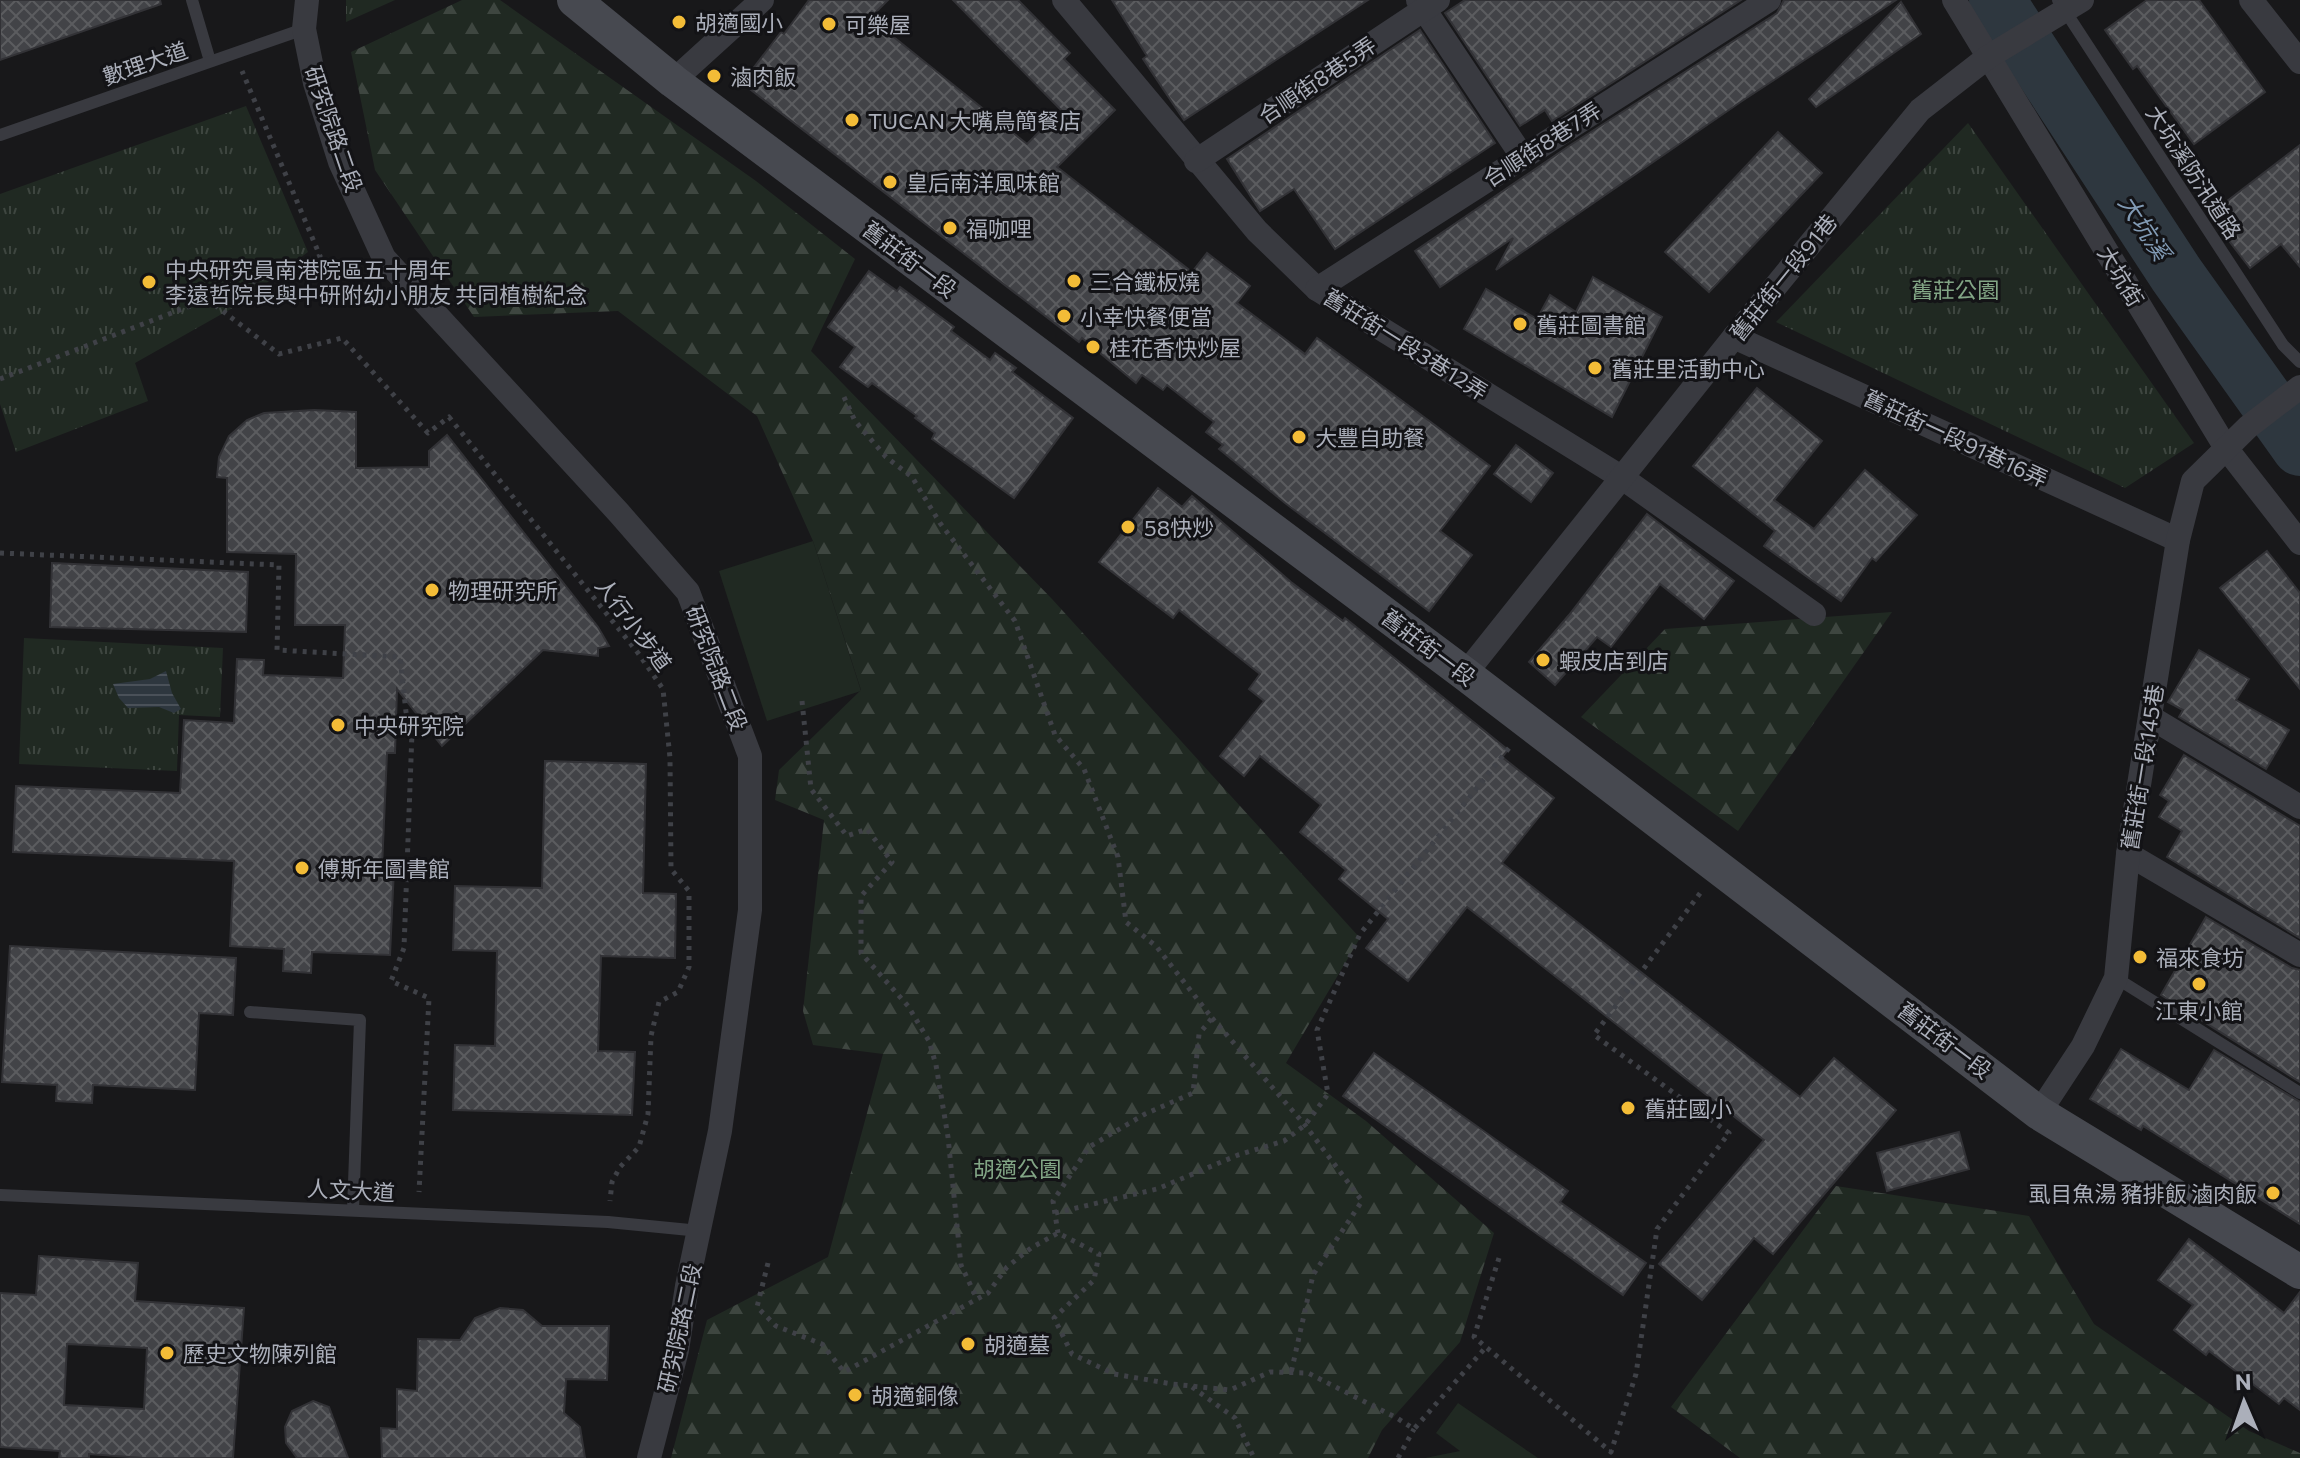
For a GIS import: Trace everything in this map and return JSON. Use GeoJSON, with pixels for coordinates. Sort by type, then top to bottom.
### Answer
{"type":"FeatureCollection","features":[{"type":"Feature","properties":{"kind":"main road","name":"舊莊街一段"},"geometry":{"type":"LineString","coordinates":[[574,0],[673,81],[1465,674],[2039,1113],[2300,1272]]}},
{"type":"Feature","properties":{"kind":"street","name":"研究院路二段"},"geometry":{"type":"LineString","coordinates":[[307,0],[304,29],[315,83],[340,162],[384,258],[688,592],[750,756],[750,910],[720,1131],[687,1286],[677,1350],[649,1458]]}},
{"type":"Feature","properties":{"kind":"street"},"geometry":{"type":"LineString","coordinates":[[673,81],[762,0]]}},
{"type":"Feature","properties":{"kind":"street","name":"合順街8巷7弄"},"geometry":{"type":"LineString","coordinates":[[1317,289],[1769,0]]}},
{"type":"Feature","properties":{"kind":"street","name":"大坑街"},"geometry":{"type":"LineString","coordinates":[[1954,0],[1994,54],[2226,448],[2300,543]]}},
{"type":"Feature","properties":{"kind":"street"},"geometry":{"type":"LineString","coordinates":[[2251,0],[2300,62]]}},
{"type":"Feature","properties":{"kind":"street","name":"舊莊街一段3巷12弄"},"geometry":{"type":"LineString","coordinates":[[1072,3],[1196,161],[1257,231],[1317,289],[1621,477],[1814,614]]}},
{"type":"Feature","properties":{"kind":"street"},"geometry":{"type":"LineString","coordinates":[[1427,3],[1522,156]]}},
{"type":"Feature","properties":{"kind":"street","name":"合順街8巷5弄"},"geometry":{"type":"LineString","coordinates":[[1196,161],[1427,3]]}},
{"type":"Feature","properties":{"kind":"street","name":"舊莊街一段91巷"},"geometry":{"type":"LineString","coordinates":[[1465,674],[1920,110],[2068,3]]}},
{"type":"Feature","properties":{"kind":"street","name":"舊莊街一段91巷16弄"},"geometry":{"type":"LineString","coordinates":[[1734,337],[2178,540]]}},
{"type":"Feature","properties":{"kind":"street","name":"舊莊街一段145巷"},"geometry":{"type":"LineString","coordinates":[[2039,1113],[2083,1046],[2116,978],[2128,854],[2178,540],[2193,481],[2248,427],[2300,387]]}},
{"type":"Feature","properties":{"kind":"street"},"geometry":{"type":"LineString","coordinates":[[2150,717],[2300,807]]}},
{"type":"Feature","properties":{"kind":"street"},"geometry":{"type":"LineString","coordinates":[[2128,854],[2300,955]]}},
{"type":"Feature","properties":{"kind":"lane"},"geometry":{"type":"LineString","coordinates":[[192,0],[210,61]]}},
{"type":"Feature","properties":{"kind":"lane","name":"大坑溪防汛道路"},"geometry":{"type":"LineString","coordinates":[[2068,3],[2283,345],[2300,362]]}},
{"type":"Feature","properties":{"kind":"lane","name":"數理大道"},"geometry":{"type":"LineString","coordinates":[[0,135],[304,29]]}},
{"type":"Feature","properties":{"kind":"lane"},"geometry":{"type":"LineString","coordinates":[[2116,978],[2300,1093]]}},
{"type":"Feature","properties":{"kind":"lane"},"geometry":{"type":"LineString","coordinates":[[250,1012],[360,1020],[353,1210]]}},
{"type":"Feature","properties":{"kind":"lane","name":"人文大道"},"geometry":{"type":"LineString","coordinates":[[0,1195],[608,1222],[700,1231]]}},
{"type":"Feature","properties":{"kind":"path"},"geometry":{"type":"LineString","coordinates":[[0,379],[320,256],[234,53]]}},
{"type":"Feature","properties":{"kind":"path","name":"人行小步道"},"geometry":{"type":"LineString","coordinates":[[207,299],[279,354],[342,338],[428,433],[449,417],[638,653],[663,689],[670,758],[671,869],[689,891],[689,967],[678,992],[659,1002],[651,1036],[648,1114],[639,1147],[620,1167],[612,1182],[608,1222]]}},
{"type":"Feature","properties":{"kind":"path"},"geometry":{"type":"LineString","coordinates":[[844,397],[855,421],[886,457],[912,477],[940,523],[1015,621],[1055,735],[1084,769],[1118,857],[1126,922],[1156,946],[1212,1018],[1305,1125],[1362,1201],[1313,1275],[1291,1373]]}},
{"type":"Feature","properties":{"kind":"path"},"geometry":{"type":"LineString","coordinates":[[0,553],[279,565],[277,650],[400,657],[412,747],[404,948],[391,981],[429,998],[419,1198]]}},
{"type":"Feature","properties":{"kind":"path"},"geometry":{"type":"LineString","coordinates":[[802,701],[811,789],[847,836],[867,829],[892,862],[861,896],[861,953],[908,1006],[929,1041],[948,1137],[961,1265],[977,1299]]}},
{"type":"Feature","properties":{"kind":"path"},"geometry":{"type":"LineString","coordinates":[[1055,1213],[1157,1189],[1238,1155],[1284,1141],[1305,1125],[1328,1094],[1317,1030],[1360,934],[1529,723]]}},
{"type":"Feature","properties":{"kind":"path"},"geometry":{"type":"LineString","coordinates":[[1499,1258],[1474,1337],[1611,1452],[1636,1374],[1657,1229],[1729,1133],[1594,1035],[1719,868]]}},
{"type":"Feature","properties":{"kind":"path"},"geometry":{"type":"LineString","coordinates":[[1058,1233],[1053,1201],[1089,1147],[1145,1114],[1193,1093],[1199,1034],[1212,1018]]}},
{"type":"Feature","properties":{"kind":"path"},"geometry":{"type":"LineString","coordinates":[[768,1263],[757,1307],[776,1326],[822,1344],[844,1372],[988,1293],[1007,1267],[1031,1248],[1058,1233]]}},
{"type":"Feature","properties":{"kind":"path"},"geometry":{"type":"LineString","coordinates":[[1058,1233],[1099,1254],[1094,1280],[1054,1318],[1072,1354],[1114,1374],[1230,1390],[1270,1372],[1308,1373],[1414,1429]]}},
{"type":"Feature","properties":{"kind":"path"},"geometry":{"type":"LineString","coordinates":[[1398,1458],[1414,1429],[1486,1347]]}},
{"type":"Feature","properties":{"kind":"path"},"geometry":{"type":"LineString","coordinates":[[1191,1386],[1235,1418],[1254,1458]]}},
{"type":"Feature","properties":{"kind":"green space"},"geometry":{"type":"Polygon","coordinates":[[[346,0],[395,0],[346,22],[346,0]]]}},
{"type":"Feature","properties":{"kind":"green space","name":"胡適公園"},"geometry":{"type":"Polygon","coordinates":[[[462,0],[500,0],[756,181],[855,259],[811,351],[1052,599],[1360,938],[1286,1063],[1366,1121],[1494,1233],[1460,1342],[1382,1430],[1368,1458],[671,1458],[707,1320],[828,1257],[883,1054],[813,1045],[803,1011],[824,820],[775,800],[779,770],[861,690],[813,541],[757,416],[618,311],[474,317],[375,170],[351,52],[462,0]]]}},
{"type":"Feature","properties":{"kind":"green space"},"geometry":{"type":"Polygon","coordinates":[[[246,106],[308,252],[236,306],[135,363],[148,401],[16,452],[0,404],[0,194],[246,106]]]}},
{"type":"Feature","properties":{"kind":"green space","name":"舊莊公園"},"geometry":{"type":"Polygon","coordinates":[[[1968,123],[2194,443],[2125,488],[1776,322],[1968,123]]]}},
{"type":"Feature","properties":{"kind":"green space"},"geometry":{"type":"Polygon","coordinates":[[[813,541],[861,691],[767,721],[719,571],[813,541]]]}},
{"type":"Feature","properties":{"kind":"green space"},"geometry":{"type":"Polygon","coordinates":[[[1892,612],[1738,831],[1581,717],[1665,629],[1892,612]]]}},
{"type":"Feature","properties":{"kind":"green space"},"geometry":{"type":"Polygon","coordinates":[[[24,638],[223,648],[220,717],[179,715],[177,771],[19,764],[24,638]]]}},
{"type":"Feature","properties":{"kind":"green space"},"geometry":{"type":"Polygon","coordinates":[[[1836,1186],[2029,1216],[2094,1324],[2249,1431],[2300,1453],[2300,1458],[1740,1458],[1671,1407],[1836,1186]]]}},
{"type":"Feature","properties":{"kind":"green space"},"geometry":{"type":"Polygon","coordinates":[[[1458,1403],[1538,1458],[1425,1458],[1460,1451],[1436,1433],[1458,1403]]]}},
{"type":"Feature","properties":{"kind":"shaded area"},"geometry":{"type":"Polygon","coordinates":[[[166,671],[172,693],[181,709],[174,713],[159,707],[128,708],[113,684],[150,679],[166,671]]]}},
{"type":"Feature","properties":{"kind":"building"},"geometry":{"type":"Polygon","coordinates":[[[0,0],[160,0],[161,4],[0,60],[0,0]]]}},
{"type":"Feature","properties":{"kind":"building"},"geometry":{"type":"Polygon","coordinates":[[[809,0],[888,0],[870,18],[1027,144],[1061,110],[953,0],[1018,0],[1070,53],[1064,59],[1115,110],[1057,167],[1192,272],[1207,253],[1250,286],[1237,303],[1305,354],[1317,338],[1490,466],[1440,531],[1472,555],[1429,611],[1285,503],[1219,449],[1223,445],[1206,432],[1214,422],[1167,385],[1163,390],[1142,375],[1136,383],[1082,338],[1079,342],[742,83],[809,0]]]}},
{"type":"Feature","properties":{"kind":"building"},"geometry":{"type":"Polygon","coordinates":[[[1112,0],[1368,0],[1184,120],[1143,59],[1147,56],[1112,0]]]}},
{"type":"Feature","properties":{"kind":"building"},"geometry":{"type":"Polygon","coordinates":[[[1465,0],[1741,0],[1552,121],[1545,110],[1520,126],[1445,13],[1465,0]]]}},
{"type":"Feature","properties":{"kind":"building"},"geometry":{"type":"Polygon","coordinates":[[[1784,0],[1896,0],[1742,101],[1496,270],[1513,238],[1440,287],[1415,251],[1569,146],[1777,13],[1784,0]]]}},
{"type":"Feature","properties":{"kind":"building"},"geometry":{"type":"Polygon","coordinates":[[[2147,0],[2199,0],[2265,92],[2194,144],[2137,66],[2133,69],[2105,30],[2147,0]]]}},
{"type":"Feature","properties":{"kind":"building"},"geometry":{"type":"Polygon","coordinates":[[[1901,2],[1921,34],[1816,107],[1809,99],[1901,2]]]}},
{"type":"Feature","properties":{"kind":"building"},"geometry":{"type":"Polygon","coordinates":[[[1420,30],[1495,143],[1335,249],[1294,189],[1260,211],[1227,159],[1420,30]]]}},
{"type":"Feature","properties":{"kind":"building"},"geometry":{"type":"Polygon","coordinates":[[[1778,132],[1822,173],[1709,292],[1665,252],[1778,132]]]}},
{"type":"Feature","properties":{"kind":"building"},"geometry":{"type":"Polygon","coordinates":[[[2300,145],[2300,267],[2281,244],[2250,268],[2209,215],[2300,145]]]}},
{"type":"Feature","properties":{"kind":"building"},"geometry":{"type":"Polygon","coordinates":[[[869,271],[897,291],[900,287],[954,327],[951,331],[990,360],[995,353],[1016,368],[1012,372],[1073,418],[1014,498],[932,439],[935,433],[915,418],[917,416],[872,383],[868,387],[840,367],[855,347],[828,327],[869,271]]]}},
{"type":"Feature","properties":{"kind":"building","name":"舊莊圖書館"},"geometry":{"type":"Polygon","coordinates":[[[1593,277],[1662,317],[1612,417],[1464,329],[1486,289],[1537,319],[1550,295],[1576,312],[1593,277]]]}},
{"type":"Feature","properties":{"kind":"building"},"geometry":{"type":"Polygon","coordinates":[[[1757,388],[1822,441],[1774,500],[1814,529],[1865,470],[1917,515],[1876,561],[1872,558],[1841,601],[1764,546],[1775,531],[1693,466],[1757,388]]]}},
{"type":"Feature","properties":{"kind":"building"},"geometry":{"type":"Polygon","coordinates":[[[314,410],[356,412],[356,468],[429,467],[429,451],[447,435],[598,627],[609,646],[598,648],[598,656],[543,650],[442,746],[397,689],[395,753],[387,753],[382,868],[394,868],[390,955],[312,952],[311,973],[283,971],[284,949],[230,946],[234,861],[13,852],[16,786],[180,793],[184,720],[234,723],[237,659],[264,660],[263,675],[343,678],[345,625],[295,625],[296,554],[227,552],[227,478],[217,477],[219,457],[229,436],[247,420],[264,413],[314,410]]]}},
{"type":"Feature","properties":{"kind":"building"},"geometry":{"type":"Polygon","coordinates":[[[1516,445],[1553,473],[1531,502],[1494,474],[1516,445]]]}},
{"type":"Feature","properties":{"kind":"building"},"geometry":{"type":"Polygon","coordinates":[[[1158,488],[1182,507],[1192,496],[1291,582],[1343,621],[1345,618],[1508,750],[1502,757],[1554,798],[1502,863],[1800,1097],[1834,1058],[1896,1110],[1773,1254],[1754,1238],[1702,1300],[1659,1264],[1764,1140],[1467,907],[1408,981],[1366,948],[1388,919],[1339,879],[1346,870],[1300,832],[1321,805],[1260,756],[1244,776],[1220,756],[1264,701],[1249,689],[1260,674],[1179,610],[1173,618],[1099,562],[1158,488]]]}},
{"type":"Feature","properties":{"kind":"building"},"geometry":{"type":"Polygon","coordinates":[[[1647,514],[1734,581],[1704,619],[1660,584],[1611,647],[1597,637],[1555,685],[1529,662],[1647,514]]]}},
{"type":"Feature","properties":{"kind":"building"},"geometry":{"type":"Polygon","coordinates":[[[2267,551],[2300,593],[2300,689],[2220,588],[2267,551]]]}},
{"type":"Feature","properties":{"kind":"building"},"geometry":{"type":"Polygon","coordinates":[[[52,563],[248,572],[246,632],[50,627],[52,563]]]}},
{"type":"Feature","properties":{"kind":"building"},"geometry":{"type":"Polygon","coordinates":[[[2199,650],[2249,679],[2236,700],[2289,730],[2266,769],[2179,717],[2183,710],[2168,702],[2199,650]]]}},
{"type":"Feature","properties":{"kind":"building"},"geometry":{"type":"Polygon","coordinates":[[[2184,755],[2300,826],[2300,938],[2167,857],[2182,831],[2159,817],[2169,801],[2160,795],[2184,755]]]}},
{"type":"Feature","properties":{"kind":"building"},"geometry":{"type":"Polygon","coordinates":[[[545,761],[646,764],[643,893],[676,894],[675,958],[601,956],[598,1051],[635,1052],[632,1115],[453,1110],[455,1045],[495,1046],[497,951],[453,950],[455,886],[542,888],[545,761]]]}},
{"type":"Feature","properties":{"kind":"building"},"geometry":{"type":"Polygon","coordinates":[[[2206,917],[2300,970],[2300,1082],[2161,995],[2206,917]]]}},
{"type":"Feature","properties":{"kind":"building"},"geometry":{"type":"Polygon","coordinates":[[[10,946],[236,958],[233,1015],[199,1013],[195,1090],[93,1085],[92,1103],[56,1101],[57,1085],[2,1082],[10,946]]]}},
{"type":"Feature","properties":{"kind":"building"},"geometry":{"type":"Polygon","coordinates":[[[2121,1049],[2189,1090],[2214,1050],[2300,1102],[2300,1224],[2143,1126],[2141,1130],[2090,1099],[2121,1049]]]}},
{"type":"Feature","properties":{"kind":"building"},"geometry":{"type":"Polygon","coordinates":[[[1374,1053],[1568,1191],[1560,1202],[1646,1263],[1623,1295],[1343,1096],[1374,1053]]]}},
{"type":"Feature","properties":{"kind":"building"},"geometry":{"type":"Polygon","coordinates":[[[1959,1132],[1969,1169],[1887,1191],[1877,1153],[1959,1132]]]}},
{"type":"Feature","properties":{"kind":"building"},"geometry":{"type":"Polygon","coordinates":[[[2189,1239],[2284,1313],[2300,1292],[2300,1410],[2284,1398],[2279,1404],[2209,1351],[2206,1355],[2174,1330],[2193,1305],[2158,1280],[2189,1239]]]}},
{"type":"Feature","properties":{"kind":"building"},"geometry":{"type":"Polygon","coordinates":[[[39,1256],[138,1263],[135,1301],[244,1308],[233,1458],[143,1458],[89,1454],[89,1458],[59,1458],[60,1451],[0,1447],[0,1293],[36,1295],[39,1256]],[[67,1344],[64,1405],[144,1409],[147,1348],[67,1344]]]}},
{"type":"Feature","properties":{"kind":"building"},"geometry":{"type":"Polygon","coordinates":[[[500,1308],[523,1310],[542,1326],[609,1326],[607,1380],[566,1379],[564,1413],[580,1427],[585,1458],[382,1458],[381,1428],[397,1429],[397,1389],[417,1391],[418,1339],[460,1340],[475,1318],[500,1308]]]}},
{"type":"Feature","properties":{"kind":"building"},"geometry":{"type":"Polygon","coordinates":[[[313,1401],[329,1407],[348,1458],[297,1458],[286,1443],[285,1427],[292,1411],[313,1401]]]}},
{"type":"Feature","properties":{"kind":"waterway","name":"大坑溪"},"geometry":{"type":"LineString","coordinates":[[1997,0],[2176,274],[2300,448]]}},
{"type":"Feature","properties":{"kind":"place","name":"胡適國小"},"geometry":{"type":"Point","coordinates":[679,22]}},
{"type":"Feature","properties":{"kind":"place","name":"可樂屋"},"geometry":{"type":"Point","coordinates":[829,24]}},
{"type":"Feature","properties":{"kind":"place","name":"滷肉飯"},"geometry":{"type":"Point","coordinates":[714,76]}},
{"type":"Feature","properties":{"kind":"place","name":"TUCAN 大嘴鳥簡餐店"},"geometry":{"type":"Point","coordinates":[852,120]}},
{"type":"Feature","properties":{"kind":"place","name":"皇后南洋風味館"},"geometry":{"type":"Point","coordinates":[890,182]}},
{"type":"Feature","properties":{"kind":"place","name":"福咖哩"},"geometry":{"type":"Point","coordinates":[950,228]}},
{"type":"Feature","properties":{"kind":"place","name":"三合鐵板燒"},"geometry":{"type":"Point","coordinates":[1074,281]}},
{"type":"Feature","properties":{"kind":"place","name":"中央研究員南港院區五十周年 李遠哲院長與中研附幼小朋友 共同植樹紀念"},"geometry":{"type":"Point","coordinates":[149,282]}},
{"type":"Feature","properties":{"kind":"place","name":"小幸快餐便當"},"geometry":{"type":"Point","coordinates":[1064,316]}},
{"type":"Feature","properties":{"kind":"place","name":"舊莊圖書館"},"geometry":{"type":"Point","coordinates":[1520,324]}},
{"type":"Feature","properties":{"kind":"place","name":"桂花香快炒屋"},"geometry":{"type":"Point","coordinates":[1093,347]}},
{"type":"Feature","properties":{"kind":"place","name":"舊莊里活動中心"},"geometry":{"type":"Point","coordinates":[1595,368]}},
{"type":"Feature","properties":{"kind":"place","name":"大豐自助餐"},"geometry":{"type":"Point","coordinates":[1299,437]}},
{"type":"Feature","properties":{"kind":"place","name":"58快炒"},"geometry":{"type":"Point","coordinates":[1128,527]}},
{"type":"Feature","properties":{"kind":"place","name":"物理研究所"},"geometry":{"type":"Point","coordinates":[432,590]}},
{"type":"Feature","properties":{"kind":"place","name":"蝦皮店到店"},"geometry":{"type":"Point","coordinates":[1543,660]}},
{"type":"Feature","properties":{"kind":"place","name":"中央研究院"},"geometry":{"type":"Point","coordinates":[338,725]}},
{"type":"Feature","properties":{"kind":"place","name":"傅斯年圖書館"},"geometry":{"type":"Point","coordinates":[302,868]}},
{"type":"Feature","properties":{"kind":"place","name":"福來食坊"},"geometry":{"type":"Point","coordinates":[2140,957]}},
{"type":"Feature","properties":{"kind":"place","name":"江東小館"},"geometry":{"type":"Point","coordinates":[2199,984]}},
{"type":"Feature","properties":{"kind":"place","name":"舊莊國小"},"geometry":{"type":"Point","coordinates":[1628,1108]}},
{"type":"Feature","properties":{"kind":"place","name":"虱目魚湯 豬排飯 滷肉飯"},"geometry":{"type":"Point","coordinates":[2273,1193]}},
{"type":"Feature","properties":{"kind":"place","name":"胡適墓"},"geometry":{"type":"Point","coordinates":[968,1344]}},
{"type":"Feature","properties":{"kind":"place","name":"歷史文物陳列館"},"geometry":{"type":"Point","coordinates":[167,1353]}},
{"type":"Feature","properties":{"kind":"place","name":"胡適銅像"},"geometry":{"type":"Point","coordinates":[855,1395]}}]}
